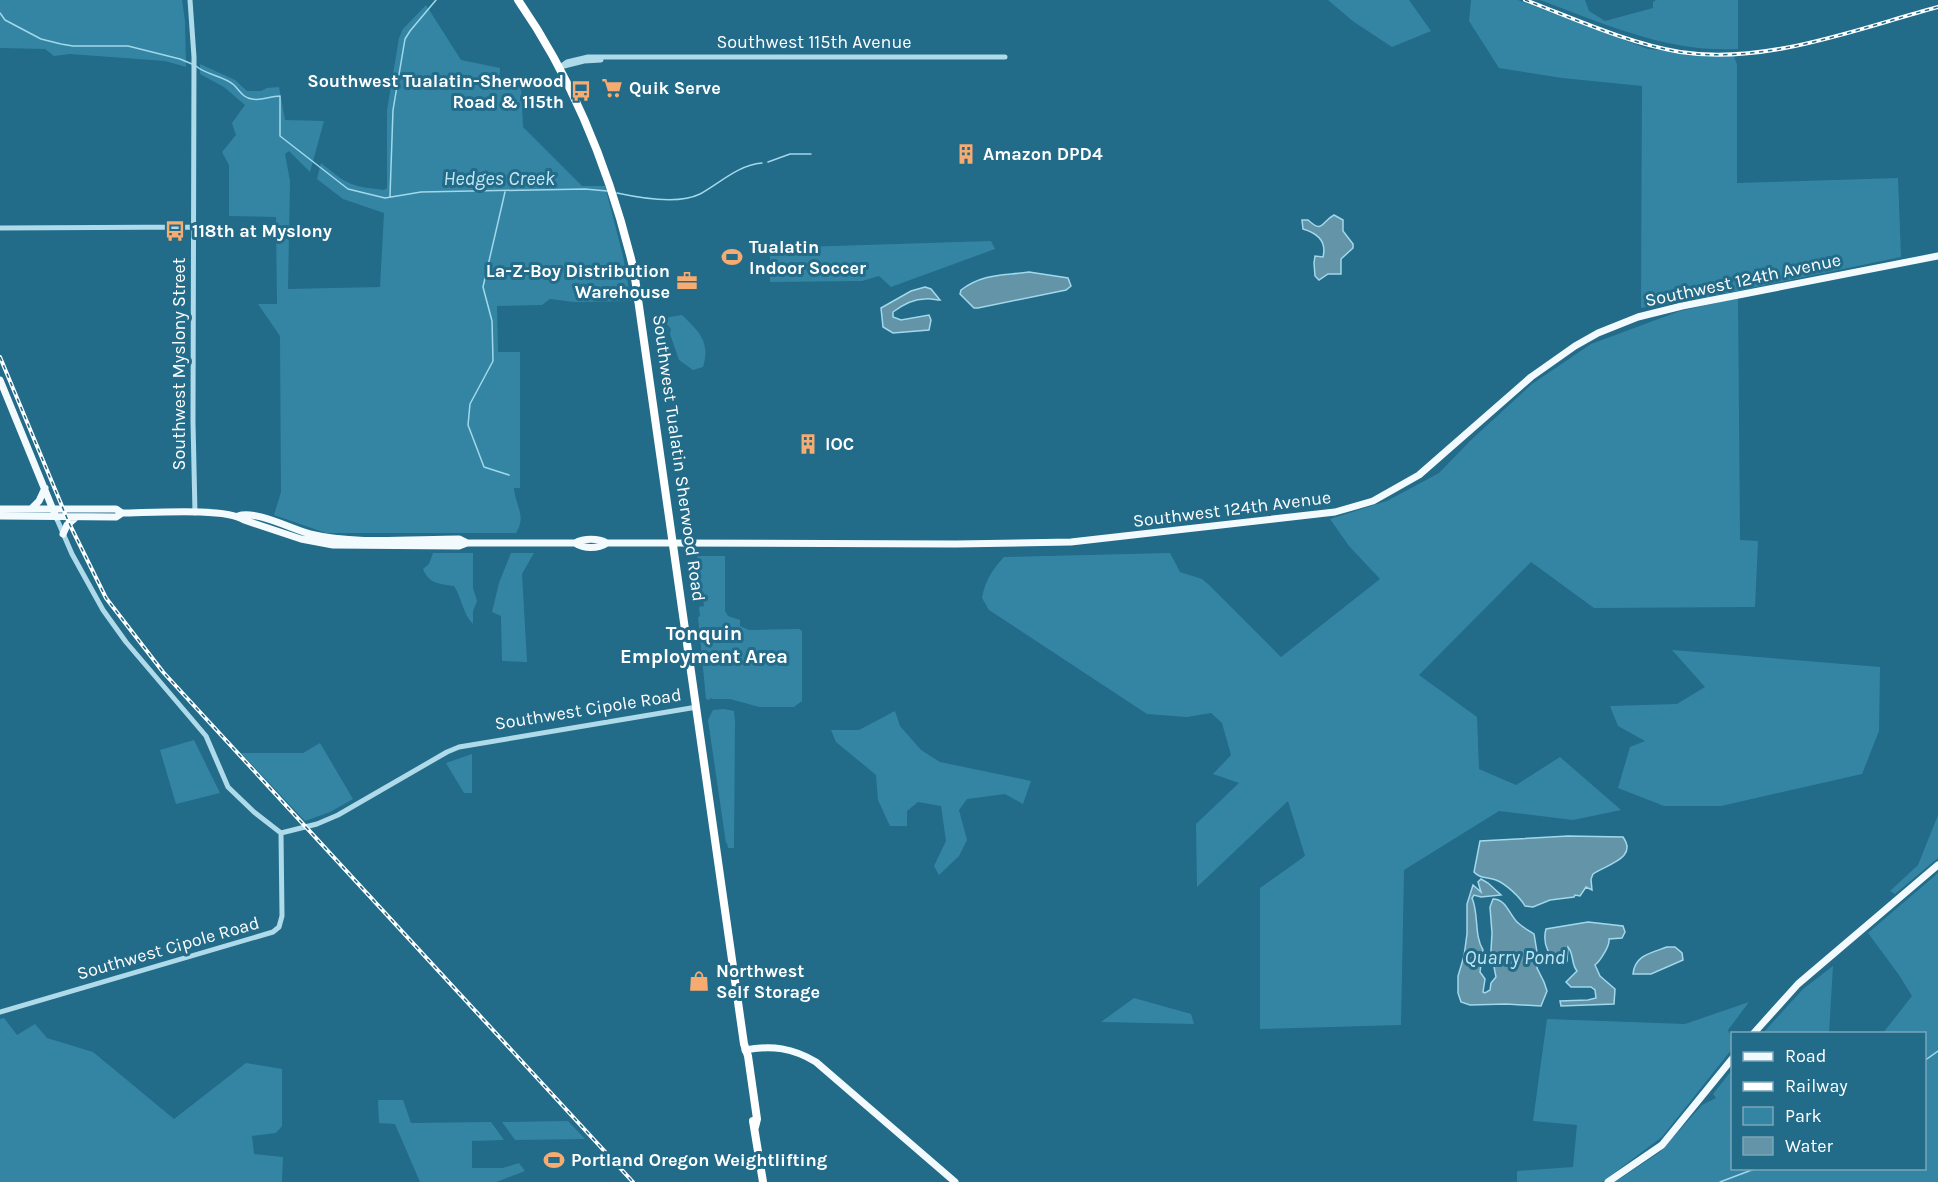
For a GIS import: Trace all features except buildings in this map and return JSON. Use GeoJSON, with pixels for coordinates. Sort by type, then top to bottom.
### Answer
{"type":"FeatureCollection","features":[{"type":"Feature","properties":{"kind":"highway","name":"Southwest Tualatin Sherwood Road"},"geometry":{"type":"LineString","coordinates":[[518,0],[560,67],[591,134],[606,173],[634,271],[745,1050],[748,1056],[757,1119],[755,1126],[763,1182]]}},
{"type":"Feature","properties":{"kind":"main road","name":"Southwest 124th Avenue"},"geometry":{"type":"LineString","coordinates":[[0,509],[116,509],[122,513],[195,513],[238,516],[292,536],[333,545],[459,546],[467,543],[575,543],[581,540],[602,540],[607,543],[980,544],[1071,542],[1335,512],[1373,501],[1411,480],[1435,463],[1542,369],[1583,342],[1615,326],[1682,306],[1938,256]]}},
{"type":"Feature","properties":{"kind":"main road"},"geometry":{"type":"LineString","coordinates":[[0,380],[56,517]]}},
{"type":"Feature","properties":{"kind":"main road"},"geometry":{"type":"LineString","coordinates":[[31,508],[39,501],[45,488]]}},
{"type":"Feature","properties":{"kind":"main road","name":"Southwest 124th Avenue"},"geometry":{"type":"LineString","coordinates":[[0,516],[116,517],[122,513]]}},
{"type":"Feature","properties":{"kind":"main road"},"geometry":{"type":"LineString","coordinates":[[63,534],[67,525],[76,517]]}},
{"type":"Feature","properties":{"kind":"main road"},"geometry":{"type":"LineString","coordinates":[[1755,1032],[1793,989],[1938,866]]}},
{"type":"Feature","properties":{"kind":"main road"},"geometry":{"type":"LineString","coordinates":[[745,1050],[782,1048],[799,1052],[816,1062],[955,1182]]}},
{"type":"Feature","properties":{"kind":"main road"},"geometry":{"type":"LineString","coordinates":[[1608,1182],[1662,1145],[1731,1060]]}},
{"type":"Feature","properties":{"kind":"street","name":"Southwest Myslony Street"},"geometry":{"type":"LineString","coordinates":[[190,0],[194,57],[193,422],[195,513]]}},
{"type":"Feature","properties":{"kind":"street","name":"Southwest 115th Avenue"},"geometry":{"type":"LineString","coordinates":[[560,67],[567,62],[583,58],[624,57],[1005,57]]}},
{"type":"Feature","properties":{"kind":"street"},"geometry":{"type":"LineString","coordinates":[[0,228],[193,227]]}},
{"type":"Feature","properties":{"kind":"street"},"geometry":{"type":"LineString","coordinates":[[56,517],[83,577],[111,623],[206,736],[228,787],[254,812],[281,833]]}},
{"type":"Feature","properties":{"kind":"street","name":"Southwest Cipole Road"},"geometry":{"type":"LineString","coordinates":[[0,1012],[271,934],[279,927],[282,916],[281,833],[317,824],[338,815],[459,747],[697,706]]}},
{"type":"Feature","properties":{"kind":"green space"},"geometry":{"type":"Polygon","coordinates":[[[0,0],[182,0],[186,67],[165,61],[70,54],[54,56],[45,49],[0,48],[0,0]]]}},
{"type":"Feature","properties":{"kind":"green space"},"geometry":{"type":"Polygon","coordinates":[[[1328,0],[1409,0],[1431,31],[1392,47],[1354,22],[1328,0]]]}},
{"type":"Feature","properties":{"kind":"green space"},"geometry":{"type":"Polygon","coordinates":[[[1471,0],[1518,0],[1648,49],[1734,57],[1737,64],[1737,183],[1898,178],[1901,257],[1693,300],[1641,308],[1642,86],[1562,78],[1499,68],[1469,21],[1471,0]]]}},
{"type":"Feature","properties":{"kind":"green space"},"geometry":{"type":"Polygon","coordinates":[[[1540,0],[1585,0],[1589,11],[1605,21],[1653,8],[1653,2],[1656,0],[1738,0],[1738,49],[1712,49],[1662,42],[1540,0]]]}},
{"type":"Feature","properties":{"kind":"green space"},"geometry":{"type":"Polygon","coordinates":[[[426,5],[461,60],[500,68],[499,82],[521,85],[523,127],[582,186],[605,186],[623,256],[631,301],[574,302],[550,299],[542,305],[497,306],[498,352],[520,352],[520,488],[514,488],[520,510],[520,521],[516,533],[326,533],[274,515],[281,492],[280,336],[258,304],[277,304],[276,217],[229,216],[229,165],[222,152],[236,135],[232,123],[245,105],[224,87],[200,74],[200,64],[235,80],[247,91],[279,87],[285,120],[324,121],[310,172],[289,151],[285,154],[290,181],[288,289],[380,287],[384,213],[343,199],[317,179],[321,163],[337,176],[356,186],[384,190],[387,188],[387,110],[399,38],[403,29],[426,5]]]}},
{"type":"Feature","properties":{"kind":"green space"},"geometry":{"type":"Polygon","coordinates":[[[991,241],[995,249],[891,287],[879,276],[862,281],[770,282],[770,248],[991,241]]]}},
{"type":"Feature","properties":{"kind":"green space"},"geometry":{"type":"Polygon","coordinates":[[[1738,298],[1740,540],[1758,541],[1755,607],[1594,608],[1531,562],[1419,675],[1477,717],[1479,769],[1516,785],[1560,757],[1621,810],[1573,820],[1499,811],[1404,870],[1401,1025],[1260,1029],[1260,888],[1305,856],[1288,801],[1197,887],[1196,824],[1239,783],[1213,774],[1231,755],[1222,723],[1211,713],[1187,717],[1147,714],[989,610],[982,598],[993,571],[1004,557],[1170,553],[1180,572],[1202,579],[1281,657],[1380,579],[1349,546],[1330,519],[1387,501],[1439,473],[1532,384],[1591,344],[1680,311],[1738,298]]]}},
{"type":"Feature","properties":{"kind":"green space"},"geometry":{"type":"Polygon","coordinates":[[[682,315],[702,337],[704,343],[703,367],[693,370],[679,360],[670,334],[671,329],[665,322],[669,317],[682,315]]]}},
{"type":"Feature","properties":{"kind":"green space"},"geometry":{"type":"Polygon","coordinates":[[[433,553],[473,553],[473,588],[477,601],[473,611],[473,624],[454,586],[436,582],[425,574],[423,569],[429,564],[433,553]]]}},
{"type":"Feature","properties":{"kind":"green space"},"geometry":{"type":"Polygon","coordinates":[[[511,553],[534,553],[522,574],[527,662],[502,661],[501,616],[492,612],[499,583],[511,553]]]}},
{"type":"Feature","properties":{"kind":"green space"},"geometry":{"type":"Polygon","coordinates":[[[697,556],[725,556],[725,611],[728,616],[740,620],[740,626],[749,630],[799,629],[802,631],[802,701],[794,707],[759,707],[730,699],[706,699],[698,617],[700,616],[699,607],[704,606],[697,556]]]}},
{"type":"Feature","properties":{"kind":"green space"},"geometry":{"type":"Polygon","coordinates":[[[1672,650],[1880,667],[1879,731],[1862,774],[1721,806],[1664,806],[1618,788],[1630,747],[1645,741],[1618,726],[1610,706],[1677,704],[1705,687],[1672,650]]]}},
{"type":"Feature","properties":{"kind":"green space"},"geometry":{"type":"Polygon","coordinates":[[[713,710],[734,711],[735,721],[734,848],[728,848],[726,843],[708,720],[713,710]]]}},
{"type":"Feature","properties":{"kind":"green space"},"geometry":{"type":"Polygon","coordinates":[[[895,711],[900,726],[921,750],[940,762],[1031,781],[1023,804],[1005,794],[967,799],[959,810],[967,840],[959,856],[939,875],[934,866],[946,841],[941,806],[918,802],[907,811],[907,826],[890,826],[878,800],[876,775],[836,742],[831,730],[859,730],[895,711]]]}},
{"type":"Feature","properties":{"kind":"green space"},"geometry":{"type":"Polygon","coordinates":[[[194,740],[220,793],[176,804],[160,750],[194,740]]]}},
{"type":"Feature","properties":{"kind":"green space"},"geometry":{"type":"Polygon","coordinates":[[[320,743],[353,799],[330,812],[305,821],[241,753],[303,753],[320,743]]]}},
{"type":"Feature","properties":{"kind":"green space"},"geometry":{"type":"Polygon","coordinates":[[[472,754],[472,793],[464,793],[446,763],[472,754]]]}},
{"type":"Feature","properties":{"kind":"green space"},"geometry":{"type":"Polygon","coordinates":[[[1938,815],[1938,858],[1895,894],[1890,891],[1918,865],[1938,815]]]}},
{"type":"Feature","properties":{"kind":"green space"},"geometry":{"type":"Polygon","coordinates":[[[1938,873],[1938,1182],[1615,1182],[1660,1152],[1702,1105],[1716,1098],[1713,1094],[1731,1071],[1731,1170],[1926,1170],[1926,1032],[1884,1032],[1912,996],[1868,933],[1938,873]]]}},
{"type":"Feature","properties":{"kind":"green space"},"geometry":{"type":"Polygon","coordinates":[[[1833,966],[1829,1032],[1764,1032],[1803,989],[1833,966]]]}},
{"type":"Feature","properties":{"kind":"green space"},"geometry":{"type":"Polygon","coordinates":[[[1134,998],[1191,1014],[1194,1024],[1101,1022],[1134,998]]]}},
{"type":"Feature","properties":{"kind":"green space"},"geometry":{"type":"Polygon","coordinates":[[[1749,1002],[1728,1030],[1731,1036],[1731,1050],[1662,1137],[1602,1182],[1517,1182],[1517,1171],[1573,1167],[1577,1125],[1533,1121],[1547,1019],[1685,1024],[1749,1002]]]}},
{"type":"Feature","properties":{"kind":"green space"},"geometry":{"type":"Polygon","coordinates":[[[4,1018],[17,1035],[35,1024],[47,1038],[93,1052],[174,1119],[246,1063],[282,1069],[282,1126],[276,1133],[252,1136],[254,1154],[283,1157],[282,1182],[0,1182],[0,1019],[4,1018]]]}},
{"type":"Feature","properties":{"kind":"green space"},"geometry":{"type":"Polygon","coordinates":[[[378,1100],[403,1100],[411,1123],[491,1122],[504,1140],[472,1141],[472,1168],[503,1168],[519,1163],[525,1171],[496,1182],[420,1182],[395,1124],[379,1123],[378,1100]]]}},
{"type":"Feature","properties":{"kind":"green space"},"geometry":{"type":"Polygon","coordinates":[[[568,1121],[585,1139],[515,1140],[502,1122],[568,1121]]]}},
{"type":"Feature","properties":{"kind":"water"},"geometry":{"type":"Polygon","coordinates":[[[1334,215],[1343,220],[1343,231],[1353,244],[1353,248],[1341,259],[1341,274],[1328,274],[1319,280],[1315,276],[1315,256],[1323,257],[1324,246],[1317,235],[1303,229],[1302,220],[1308,220],[1319,226],[1334,215]]]}},
{"type":"Feature","properties":{"kind":"water"},"geometry":{"type":"Polygon","coordinates":[[[1029,272],[1068,278],[1071,286],[1066,290],[978,308],[974,308],[960,294],[961,290],[969,285],[986,278],[1029,272]]]}},
{"type":"Feature","properties":{"kind":"water"},"geometry":{"type":"Polygon","coordinates":[[[925,287],[931,289],[940,300],[921,299],[912,302],[893,312],[893,317],[901,320],[929,315],[931,320],[929,330],[893,333],[883,327],[881,308],[911,291],[925,287]]]}},
{"type":"Feature","properties":{"kind":"water"},"geometry":{"type":"Polygon","coordinates":[[[1568,836],[1623,837],[1627,850],[1619,860],[1593,874],[1592,890],[1586,887],[1580,896],[1550,900],[1533,907],[1525,906],[1512,891],[1500,882],[1481,877],[1474,872],[1480,841],[1568,836]]]}},
{"type":"Feature","properties":{"kind":"water","name":"Quarry Pond"},"geometry":{"type":"Polygon","coordinates":[[[1481,879],[1501,895],[1481,897],[1474,895],[1472,898],[1478,938],[1483,950],[1480,972],[1485,979],[1483,992],[1490,990],[1491,983],[1496,977],[1491,951],[1490,907],[1493,899],[1501,901],[1517,922],[1534,934],[1538,958],[1537,968],[1547,991],[1541,1006],[1470,1005],[1461,1002],[1458,993],[1458,976],[1467,934],[1467,904],[1473,885],[1481,892],[1478,882],[1481,879]]]}},
{"type":"Feature","properties":{"kind":"water"},"geometry":{"type":"Polygon","coordinates":[[[1588,922],[1623,926],[1625,932],[1622,938],[1609,939],[1604,953],[1595,965],[1600,976],[1615,989],[1614,1004],[1561,1006],[1560,1001],[1596,998],[1595,990],[1591,987],[1571,987],[1566,982],[1577,971],[1571,953],[1568,947],[1567,961],[1564,965],[1554,960],[1546,945],[1546,929],[1588,922]]]}},
{"type":"Feature","properties":{"kind":"water"},"geometry":{"type":"Polygon","coordinates":[[[1667,947],[1675,947],[1682,953],[1683,960],[1651,974],[1633,974],[1640,959],[1667,947]]]}},
{"type":"Feature","properties":{"kind":"waterway","name":"Hedges Creek"},"geometry":{"type":"LineString","coordinates":[[390,196],[393,110],[405,39],[436,0]]}},
{"type":"Feature","properties":{"kind":"waterway","name":"Hedges Creek"},"geometry":{"type":"LineString","coordinates":[[0,13],[5,20],[41,39],[73,46],[128,46],[192,64]]}},
{"type":"Feature","properties":{"kind":"waterway","name":"Hedges Creek"},"geometry":{"type":"LineString","coordinates":[[196,66],[230,82],[249,98],[280,96],[280,136],[348,189],[385,198],[421,192],[585,189],[607,191]]}},
{"type":"Feature","properties":{"kind":"waterway","name":"Hedges Creek"},"geometry":{"type":"LineString","coordinates":[[768,162],[790,154],[811,154]]}},
{"type":"Feature","properties":{"kind":"waterway","name":"Hedges Creek"},"geometry":{"type":"LineString","coordinates":[[617,193],[659,200],[691,197],[745,167],[762,163]]}},
{"type":"Feature","properties":{"kind":"waterway"},"geometry":{"type":"LineString","coordinates":[[505,192],[483,287],[492,321],[493,361],[470,404],[468,425],[484,467],[509,475]]}},
{"type":"Feature","properties":{"kind":"waterway"},"geometry":{"type":"LineString","coordinates":[[1926,1060],[1938,1051]]}},
{"type":"Feature","properties":{"kind":"waterway"},"geometry":{"type":"LineString","coordinates":[[1720,1182],[1752,1170]]}},
{"type":"Feature","properties":{"kind":"railway"},"geometry":{"type":"LineString","coordinates":[[1525,0],[1640,43],[1680,52],[1712,55],[1745,54],[1810,43],[1938,7]]}},
{"type":"Feature","properties":{"kind":"railway"},"geometry":{"type":"LineString","coordinates":[[0,357],[69,523],[106,598],[163,672],[633,1182]]}},
{"type":"Feature","properties":{"kind":"place","name":"Quik Serve"},"geometry":{"type":"Point","coordinates":[612,88]}},
{"type":"Feature","properties":{"kind":"place","name":"Southwest Tualatin-Sherwood Road & 115th"},"geometry":{"type":"Point","coordinates":[581,91]}},
{"type":"Feature","properties":{"kind":"place","name":"Amazon DPD4"},"geometry":{"type":"Point","coordinates":[966,154]}},
{"type":"Feature","properties":{"kind":"place","name":"118th at Myslony"},"geometry":{"type":"Point","coordinates":[175,231]}},
{"type":"Feature","properties":{"kind":"place","name":"Tualatin Indoor Soccer"},"geometry":{"type":"Point","coordinates":[732,257]}},
{"type":"Feature","properties":{"kind":"place","name":"La-Z-Boy Distribution Warehouse"},"geometry":{"type":"Point","coordinates":[687,281]}},
{"type":"Feature","properties":{"kind":"place","name":"IOC"},"geometry":{"type":"Point","coordinates":[808,444]}},
{"type":"Feature","properties":{"kind":"place","name":"Northwest Self Storage"},"geometry":{"type":"Point","coordinates":[699,981]}},
{"type":"Feature","properties":{"kind":"place","name":"Portland Oregon Weightlifting"},"geometry":{"type":"Point","coordinates":[554,1160]}},
{"type":"Feature","properties":{"kind":"district","name":"Tonquin Employment Area"},"geometry":{"type":"Point","coordinates":[704,644]}}]}
